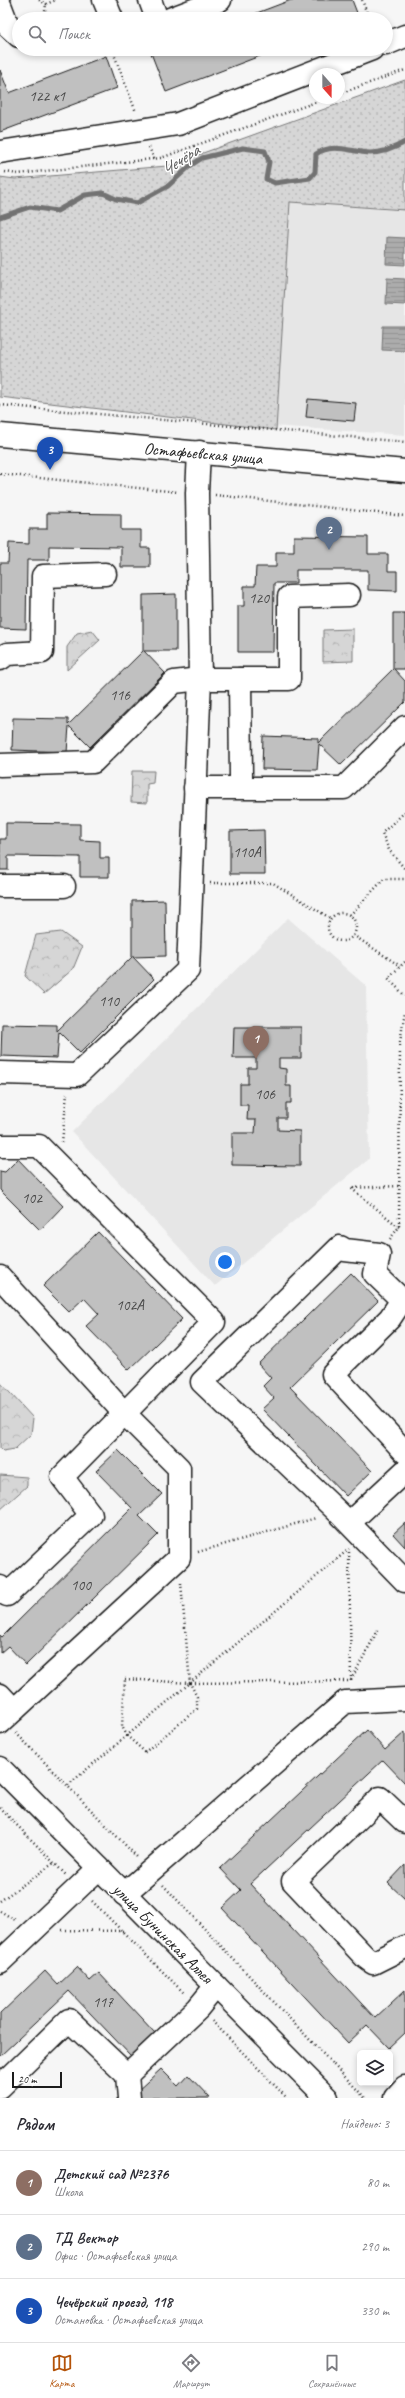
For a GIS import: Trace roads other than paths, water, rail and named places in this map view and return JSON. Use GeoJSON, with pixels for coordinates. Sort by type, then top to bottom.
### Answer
{"type":"FeatureCollection","features":[{"type":"Feature","properties":{"kind":"street"},"geometry":{"type":"LineString","coordinates":[[104,0],[109,12]]}},
{"type":"Feature","properties":{"kind":"street"},"geometry":{"type":"LineString","coordinates":[[150,0],[154,12]]}},
{"type":"Feature","properties":{"kind":"street"},"geometry":{"type":"LineString","coordinates":[[188,12],[220,0]]}},
{"type":"Feature","properties":{"kind":"street"},"geometry":{"type":"LineString","coordinates":[[0,5],[8,26],[12,30]]}},
{"type":"Feature","properties":{"kind":"street"},"geometry":{"type":"LineString","coordinates":[[393,41],[405,36]]}},
{"type":"Feature","properties":{"kind":"street"},"geometry":{"type":"LineString","coordinates":[[0,152],[178,124],[354,56]]}},
{"type":"Feature","properties":{"kind":"street","name":"Остафьевская улица"},"geometry":{"type":"LineString","coordinates":[[0,435],[405,471]]}},
{"type":"Feature","properties":{"kind":"street"},"geometry":{"type":"LineString","coordinates":[[0,1073],[77,1075],[188,970],[200,679],[196,493],[199,452]]}},
{"type":"Feature","properties":{"kind":"street"},"geometry":{"type":"LineString","coordinates":[[0,659],[7,654],[42,652],[42,576],[105,574]]}},
{"type":"Feature","properties":{"kind":"street"},"geometry":{"type":"LineString","coordinates":[[0,765],[93,762],[174,682],[200,679],[289,680],[289,597],[349,595]]}},
{"type":"Feature","properties":{"kind":"street"},"geometry":{"type":"LineString","coordinates":[[240,680],[241,777]]}},
{"type":"Feature","properties":{"kind":"street"},"geometry":{"type":"LineString","coordinates":[[195,788],[344,788],[405,727]]}},
{"type":"Feature","properties":{"kind":"street"},"geometry":{"type":"LineString","coordinates":[[0,886],[64,886]]}},
{"type":"Feature","properties":{"kind":"street"},"geometry":{"type":"LineString","coordinates":[[0,1146],[39,1146],[214,1322],[62,1477],[91,1515],[7,1595],[0,1587]]}},
{"type":"Feature","properties":{"kind":"street"},"geometry":{"type":"LineString","coordinates":[[405,1452],[333,1374],[390,1318],[402,1300],[375,1274],[379,1254],[340,1247],[202,1382],[350,1530],[405,1581]]}},
{"type":"Feature","properties":{"kind":"street"},"geometry":{"type":"LineString","coordinates":[[0,1276],[125,1414],[179,1468],[179,1558],[4,1712]]}},
{"type":"Feature","properties":{"kind":"street"},"geometry":{"type":"LineString","coordinates":[[350,1530],[405,1471]]}},
{"type":"Feature","properties":{"kind":"street"},"geometry":{"type":"LineString","coordinates":[[124,1894],[149,1870],[345,1702],[405,1700]]}},
{"type":"Feature","properties":{"kind":"street","name":"улица Бунинская Аллея"},"geometry":{"type":"LineString","coordinates":[[0,1768],[327,2098]]}},
{"type":"Feature","properties":{"kind":"street"},"geometry":{"type":"LineString","coordinates":[[405,1822],[380,1798],[294,1881],[365,1957],[373,1963],[405,1947]]}},
{"type":"Feature","properties":{"kind":"street"},"geometry":{"type":"LineString","coordinates":[[0,1962],[79,1889],[99,1868]]}},
{"type":"Feature","properties":{"kind":"street"},"geometry":{"type":"LineString","coordinates":[[127,2075],[198,2008],[216,1986]]}},
{"type":"Feature","properties":{"kind":"street"},"geometry":{"type":"LineString","coordinates":[[0,2087],[69,2020],[127,2075],[129,2098]]}},
{"type":"Feature","properties":{"kind":"street"},"geometry":{"type":"LineString","coordinates":[[395,2098],[405,2087]]}},
{"type":"Feature","properties":{"kind":"waterway","name":"Чечёра"},"geometry":{"type":"LineString","coordinates":[[0,217],[30,207],[57,211],[85,195],[103,193],[116,199],[137,203],[168,186],[190,166],[202,158],[243,148],[265,151],[269,162],[266,179],[275,183],[310,178],[315,172],[316,154],[322,150],[336,148],[375,153],[388,150],[405,142]]}},
{"type":"Feature","properties":{"kind":"place","name":"Чечёрский проезд, 118"},"geometry":{"type":"Point","coordinates":[50,470]}},
{"type":"Feature","properties":{"kind":"place","name":"ТД Вектор"},"geometry":{"type":"Point","coordinates":[329,550]}},
{"type":"Feature","properties":{"kind":"place","name":"Детский сад №2376"},"geometry":{"type":"Point","coordinates":[256,1059]}}]}
